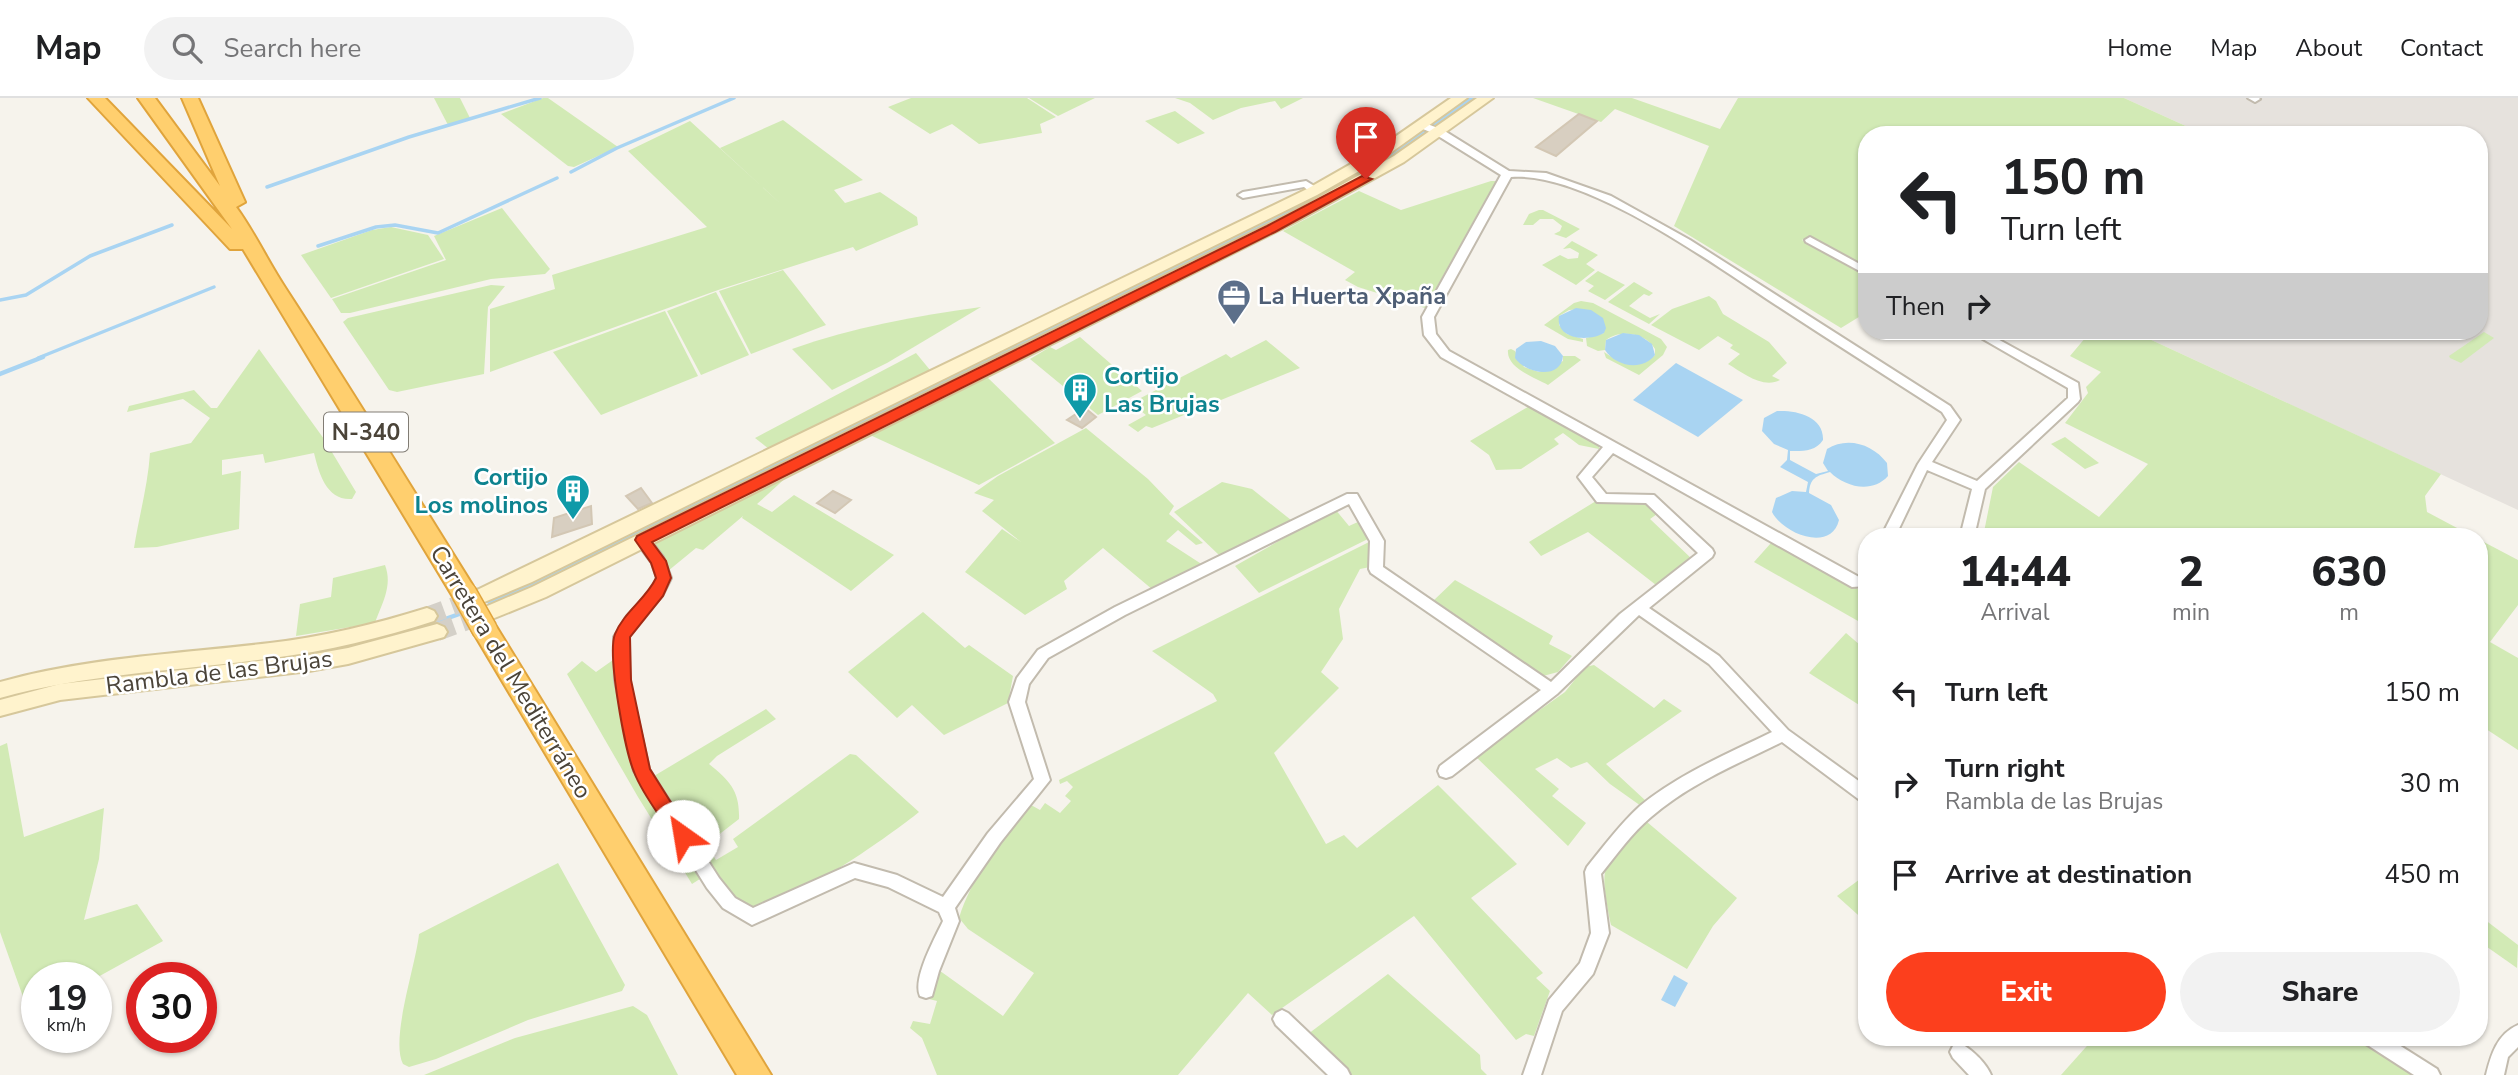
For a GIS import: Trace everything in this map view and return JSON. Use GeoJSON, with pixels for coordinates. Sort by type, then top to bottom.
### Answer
{"type":"FeatureCollection","features":[{"type":"Feature","properties":{"kind":"highway"},"geometry":{"type":"LineString","coordinates":[[96,98],[227,232],[246,258],[265,272]]}},
{"type":"Feature","properties":{"kind":"highway","name":"Carretera del Mediterráneo"},"geometry":{"type":"LineString","coordinates":[[146,98],[244,232],[265,272],[473,595],[755,1075]]}},
{"type":"Feature","properties":{"kind":"highway"},"geometry":{"type":"LineString","coordinates":[[190,98],[244,217],[244,232]]}},
{"type":"Feature","properties":{"kind":"street"},"geometry":{"type":"LineString","coordinates":[[489,621],[642,540],[1360,183],[1431,128],[1461,98]]}},
{"type":"Feature","properties":{"kind":"street"},"geometry":{"type":"LineString","coordinates":[[473,595],[526,577],[1315,191],[1384,151],[1486,98]]}},
{"type":"Feature","properties":{"kind":"street"},"geometry":{"type":"LineString","coordinates":[[1431,128],[1507,174],[1546,176],[1607,198],[1686,242],[1946,409],[1954,420],[1924,464],[1892,528]]}},
{"type":"Feature","properties":{"kind":"street"},"geometry":{"type":"LineString","coordinates":[[1507,174],[1428,317],[1430,335],[1444,354],[1858,583]]}},
{"type":"Feature","properties":{"kind":"street"},"geometry":{"type":"LineString","coordinates":[[1243,195],[1306,184],[1315,191]]}},
{"type":"Feature","properties":{"kind":"street"},"geometry":{"type":"LineString","coordinates":[[1810,240],[1858,267]]}},
{"type":"Feature","properties":{"kind":"street"},"geometry":{"type":"LineString","coordinates":[[1969,528],[1979,487],[2074,398],[2074,386],[1991,340]]}},
{"type":"Feature","properties":{"kind":"street"},"geometry":{"type":"LineString","coordinates":[[1446,771],[1552,690],[1625,618],[1707,553],[1649,498],[1602,499],[1585,477],[1612,445]]}},
{"type":"Feature","properties":{"kind":"street"},"geometry":{"type":"LineString","coordinates":[[1924,464],[1979,487]]}},
{"type":"Feature","properties":{"kind":"street"},"geometry":{"type":"LineString","coordinates":[[946,907],[995,838],[1042,780],[1017,702],[1022,682],[1042,654],[1120,611],[1352,497],[1377,541],[1376,569],[1552,690]]}},
{"type":"Feature","properties":{"kind":"street"},"geometry":{"type":"LineString","coordinates":[[642,540],[658,561],[663,578],[657,592],[621,637],[622,680],[642,771],[729,903],[752,917],[854,870],[891,880],[946,907],[951,921],[930,971],[926,990]]}},
{"type":"Feature","properties":{"kind":"street"},"geometry":{"type":"LineString","coordinates":[[1639,608],[1714,660],[1783,734],[1858,789]]}},
{"type":"Feature","properties":{"kind":"street","name":"Rambla de las Brujas"},"geometry":{"type":"LineString","coordinates":[[0,690],[61,673],[105,666],[312,645],[367,633],[432,624],[369,651],[309,663],[60,691],[0,708]]}},
{"type":"Feature","properties":{"kind":"street"},"geometry":{"type":"LineString","coordinates":[[1532,1075],[1555,1006],[1587,968],[1600,933],[1593,872],[1631,824],[1676,790],[1783,734]]}},
{"type":"Feature","properties":{"kind":"street"},"geometry":{"type":"LineString","coordinates":[[1282,1019],[1341,1075]]}},
{"type":"Feature","properties":{"kind":"street"},"geometry":{"type":"LineString","coordinates":[[2495,1075],[2500,1053],[2518,1034]]}},
{"type":"Feature","properties":{"kind":"street"},"geometry":{"type":"LineString","coordinates":[[2385,1046],[2431,1075]]}},
{"type":"Feature","properties":{"kind":"street"},"geometry":{"type":"LineString","coordinates":[[1959,1052],[1982,1075]]}},
{"type":"Feature","properties":{"kind":"shaded area"},"geometry":{"type":"Polygon","coordinates":[[[2124,98],[2518,98],[2518,510],[2151,340],[2488,340],[2488,126],[2186,126],[2124,98]]]}},
{"type":"Feature","properties":{"kind":"green space"},"geometry":{"type":"Polygon","coordinates":[[[434,98],[460,98],[470,118],[448,125],[434,98]]]}},
{"type":"Feature","properties":{"kind":"green space"},"geometry":{"type":"Polygon","coordinates":[[[548,98],[618,147],[574,167],[568,166],[501,114],[548,98]]]}},
{"type":"Feature","properties":{"kind":"green space"},"geometry":{"type":"Polygon","coordinates":[[[911,98],[1027,98],[1056,117],[1040,124],[1042,133],[979,144],[952,124],[930,134],[888,107],[911,98]]]}},
{"type":"Feature","properties":{"kind":"green space"},"geometry":{"type":"Polygon","coordinates":[[[1029,98],[1095,98],[1058,116],[1029,98]]]}},
{"type":"Feature","properties":{"kind":"green space"},"geometry":{"type":"Polygon","coordinates":[[[1175,98],[1303,98],[1281,109],[1275,101],[1241,108],[1213,120],[1190,103],[1175,98]]]}},
{"type":"Feature","properties":{"kind":"green space"},"geometry":{"type":"Polygon","coordinates":[[[1533,98],[1632,98],[1720,129],[1738,98],[2124,98],[2186,126],[1858,126],[1858,263],[1809,236],[1802,240],[1858,272],[1858,318],[1841,328],[1674,226],[1709,146],[1615,109],[1601,122],[1533,98]]]}},
{"type":"Feature","properties":{"kind":"green space"},"geometry":{"type":"Polygon","coordinates":[[[1175,111],[1205,133],[1178,144],[1145,121],[1175,111]]]}},
{"type":"Feature","properties":{"kind":"green space"},"geometry":{"type":"Polygon","coordinates":[[[783,120],[863,180],[834,190],[845,203],[880,192],[917,217],[918,225],[856,251],[853,247],[721,289],[490,372],[490,309],[555,289],[552,275],[707,227],[628,151],[690,121],[782,205],[720,148],[783,120]]]}},
{"type":"Feature","properties":{"kind":"green space"},"geometry":{"type":"Polygon","coordinates":[[[1496,181],[1425,308],[1358,287],[1345,280],[1355,272],[1283,231],[1359,191],[1401,210],[1496,181]]]}},
{"type":"Feature","properties":{"kind":"green space"},"geometry":{"type":"Polygon","coordinates":[[[502,208],[550,269],[545,274],[491,279],[350,313],[341,313],[332,299],[446,260],[434,236],[502,208]]]}},
{"type":"Feature","properties":{"kind":"green space"},"geometry":{"type":"Polygon","coordinates":[[[1539,210],[1580,229],[1566,238],[1554,234],[1560,231],[1562,226],[1553,219],[1540,219],[1533,225],[1523,225],[1529,214],[1539,210]]]}},
{"type":"Feature","properties":{"kind":"green space"},"geometry":{"type":"Polygon","coordinates":[[[391,227],[428,235],[444,259],[331,298],[301,255],[372,230],[391,227]]]}},
{"type":"Feature","properties":{"kind":"green space"},"geometry":{"type":"Polygon","coordinates":[[[1572,241],[1598,255],[1586,264],[1595,270],[1576,285],[1542,265],[1560,255],[1568,259],[1578,258],[1579,253],[1570,248],[1563,249],[1572,241]]]}},
{"type":"Feature","properties":{"kind":"green space"},"geometry":{"type":"Polygon","coordinates":[[[783,270],[826,325],[751,354],[719,291],[783,270]]]}},
{"type":"Feature","properties":{"kind":"green space"},"geometry":{"type":"Polygon","coordinates":[[[1598,271],[1625,285],[1605,300],[1588,291],[1594,286],[1585,281],[1598,271]]]}},
{"type":"Feature","properties":{"kind":"green space"},"geometry":{"type":"Polygon","coordinates":[[[1634,282],[1653,293],[1649,296],[1644,294],[1629,306],[1650,318],[1660,314],[1649,324],[1608,302],[1634,282]]]}},
{"type":"Feature","properties":{"kind":"green space"},"geometry":{"type":"Polygon","coordinates":[[[491,285],[505,286],[488,307],[484,374],[397,392],[389,390],[343,322],[348,318],[491,285]]]}},
{"type":"Feature","properties":{"kind":"green space"},"geometry":{"type":"Polygon","coordinates":[[[716,292],[749,355],[701,375],[667,311],[716,292]]]}},
{"type":"Feature","properties":{"kind":"green space"},"geometry":{"type":"Polygon","coordinates":[[[1709,296],[1716,301],[1723,314],[1769,342],[1787,363],[1772,376],[1780,380],[1767,383],[1760,381],[1728,364],[1740,354],[1730,348],[1733,345],[1718,336],[1699,350],[1651,325],[1672,309],[1709,296]]]}},
{"type":"Feature","properties":{"kind":"green space"},"geometry":{"type":"Polygon","coordinates":[[[1574,303],[1593,303],[1661,339],[1667,347],[1663,355],[1639,375],[1606,358],[1604,352],[1629,364],[1642,363],[1655,355],[1655,349],[1646,339],[1625,334],[1606,340],[1605,350],[1598,351],[1587,346],[1586,338],[1604,333],[1583,309],[1569,310],[1559,316],[1559,325],[1567,334],[1583,339],[1583,342],[1568,339],[1544,325],[1574,303]]]}},
{"type":"Feature","properties":{"kind":"green space"},"geometry":{"type":"Polygon","coordinates":[[[981,307],[887,363],[832,390],[792,349],[885,323],[981,307]]]}},
{"type":"Feature","properties":{"kind":"green space"},"geometry":{"type":"Polygon","coordinates":[[[665,311],[698,376],[601,415],[553,352],[665,311]]]}},
{"type":"Feature","properties":{"kind":"green space"},"geometry":{"type":"Polygon","coordinates":[[[2488,334],[2494,338],[2461,363],[2449,356],[2472,340],[2488,340],[2488,334]]]}},
{"type":"Feature","properties":{"kind":"green space"},"geometry":{"type":"Polygon","coordinates":[[[1080,337],[1142,391],[1098,415],[1030,359],[1050,347],[1056,350],[1080,337]]]}},
{"type":"Feature","properties":{"kind":"green space"},"geometry":{"type":"Polygon","coordinates":[[[1266,340],[1300,368],[1152,428],[1146,426],[1138,432],[1128,425],[1146,415],[1131,403],[1226,354],[1231,358],[1266,340]]]}},
{"type":"Feature","properties":{"kind":"green space"},"geometry":{"type":"Polygon","coordinates":[[[2083,340],[2151,340],[2441,474],[2425,496],[2427,512],[2457,528],[1985,528],[1993,487],[2019,462],[2099,517],[2148,464],[2065,423],[2088,393],[2086,387],[2101,372],[2070,356],[2083,340]]]}},
{"type":"Feature","properties":{"kind":"green space"},"geometry":{"type":"Polygon","coordinates":[[[259,349],[324,439],[356,492],[352,499],[336,496],[325,485],[314,453],[265,463],[263,454],[222,460],[222,475],[241,471],[239,529],[157,547],[134,548],[150,453],[191,443],[210,418],[183,399],[127,412],[129,406],[194,390],[211,408],[217,408],[259,349]]]}},
{"type":"Feature","properties":{"kind":"green space"},"geometry":{"type":"Polygon","coordinates":[[[1511,349],[1524,367],[1539,372],[1563,361],[1563,356],[1575,356],[1581,360],[1548,385],[1516,367],[1509,356],[1508,350],[1511,349]]]}},
{"type":"Feature","properties":{"kind":"green space"},"geometry":{"type":"Polygon","coordinates":[[[916,353],[930,370],[769,449],[755,438],[916,353]]]}},
{"type":"Feature","properties":{"kind":"green space"},"geometry":{"type":"Polygon","coordinates":[[[987,377],[1055,443],[979,485],[870,435],[987,377]]]}},
{"type":"Feature","properties":{"kind":"green space"},"geometry":{"type":"Polygon","coordinates":[[[1531,405],[1599,444],[1599,449],[1579,445],[1563,433],[1554,439],[1559,444],[1521,469],[1496,470],[1489,455],[1470,441],[1531,405]]]}},
{"type":"Feature","properties":{"kind":"green space"},"geometry":{"type":"Polygon","coordinates":[[[1086,428],[1148,479],[1174,506],[1169,514],[1203,543],[1196,545],[1178,530],[1166,541],[1203,565],[1153,590],[1103,548],[1064,581],[1067,589],[1025,615],[965,572],[1002,529],[1021,542],[982,511],[994,500],[974,493],[998,476],[1086,428]]]}},
{"type":"Feature","properties":{"kind":"green space"},"geometry":{"type":"Polygon","coordinates":[[[2065,437],[2099,463],[2085,469],[2051,444],[2065,437]]]}},
{"type":"Feature","properties":{"kind":"green space"},"geometry":{"type":"Polygon","coordinates":[[[790,474],[757,504],[772,512],[794,495],[894,555],[851,591],[742,518],[743,516],[703,550],[696,548],[668,571],[653,542],[790,474]]]}},
{"type":"Feature","properties":{"kind":"green space"},"geometry":{"type":"Polygon","coordinates":[[[1222,482],[1252,489],[1291,520],[1220,556],[1174,512],[1222,482]]]}},
{"type":"Feature","properties":{"kind":"green space"},"geometry":{"type":"Polygon","coordinates":[[[1596,501],[1603,504],[1647,502],[1660,512],[1650,519],[1693,560],[1656,585],[1588,532],[1541,556],[1529,542],[1596,501]]]}},
{"type":"Feature","properties":{"kind":"green space"},"geometry":{"type":"Polygon","coordinates":[[[1335,509],[1349,526],[1360,521],[1372,537],[1259,593],[1235,566],[1335,509]]]}},
{"type":"Feature","properties":{"kind":"green space"},"geometry":{"type":"Polygon","coordinates":[[[1373,540],[1370,567],[1360,569],[1339,609],[1343,639],[1321,672],[1339,688],[1274,753],[1326,844],[1344,835],[1357,848],[1438,785],[1517,864],[1471,898],[1543,973],[1536,978],[1550,991],[1534,1036],[1526,1034],[1516,1040],[1414,916],[1272,1015],[1248,993],[1178,1075],[937,1075],[922,1038],[910,1028],[913,1021],[930,1024],[937,1001],[929,999],[936,968],[1003,1016],[1034,973],[968,929],[959,918],[972,886],[999,845],[1031,805],[1040,810],[1045,803],[1060,813],[1071,801],[1065,796],[1073,787],[1067,781],[1060,784],[1059,780],[1217,701],[1213,694],[1152,651],[1373,540]]]}},
{"type":"Feature","properties":{"kind":"green space"},"geometry":{"type":"Polygon","coordinates":[[[1771,543],[1858,589],[1858,621],[1754,562],[1771,543]]]}},
{"type":"Feature","properties":{"kind":"green space"},"geometry":{"type":"Polygon","coordinates":[[[2488,544],[2518,560],[2518,605],[2490,642],[2518,658],[2518,750],[2488,730],[2488,544]]]}},
{"type":"Feature","properties":{"kind":"green space"},"geometry":{"type":"Polygon","coordinates":[[[385,565],[387,587],[375,623],[296,636],[300,604],[331,597],[333,578],[385,565]]]}},
{"type":"Feature","properties":{"kind":"green space"},"geometry":{"type":"Polygon","coordinates":[[[1455,580],[1553,636],[1549,644],[1572,656],[1558,672],[1543,676],[1523,666],[1433,601],[1455,580]]]}},
{"type":"Feature","properties":{"kind":"green space"},"geometry":{"type":"Polygon","coordinates":[[[923,612],[965,648],[969,645],[1013,676],[1008,703],[944,735],[912,705],[897,718],[848,672],[923,612]]]}},
{"type":"Feature","properties":{"kind":"green space"},"geometry":{"type":"Polygon","coordinates":[[[1846,633],[1858,643],[1858,704],[1809,673],[1846,633]]]}},
{"type":"Feature","properties":{"kind":"green space"},"geometry":{"type":"Polygon","coordinates":[[[613,660],[632,759],[703,877],[692,884],[567,674],[582,661],[596,672],[613,660]]]}},
{"type":"Feature","properties":{"kind":"green space"},"geometry":{"type":"Polygon","coordinates":[[[1594,665],[1654,708],[1664,699],[1682,711],[1606,764],[1646,801],[1641,806],[1610,784],[1587,762],[1571,768],[1557,758],[1535,769],[1559,789],[1552,796],[1586,823],[1568,846],[1475,756],[1565,692],[1585,667],[1594,665]]]}},
{"type":"Feature","properties":{"kind":"green space"},"geometry":{"type":"Polygon","coordinates":[[[766,709],[776,719],[717,756],[709,764],[732,787],[738,801],[739,819],[708,843],[699,846],[678,819],[654,776],[766,709]]]}},
{"type":"Feature","properties":{"kind":"green space"},"geometry":{"type":"Polygon","coordinates":[[[7,743],[24,837],[104,808],[99,859],[84,920],[137,904],[163,941],[112,969],[112,962],[21,962],[21,991],[0,932],[0,746],[7,743]]]}},
{"type":"Feature","properties":{"kind":"green space"},"geometry":{"type":"Polygon","coordinates":[[[850,754],[856,755],[919,812],[865,851],[794,895],[759,908],[748,907],[735,899],[714,871],[711,853],[716,860],[738,847],[733,839],[850,754]]]}},
{"type":"Feature","properties":{"kind":"green space"},"geometry":{"type":"Polygon","coordinates":[[[1647,822],[1737,898],[1713,926],[1687,969],[1611,925],[1605,889],[1607,866],[1620,847],[1647,822]]]}},
{"type":"Feature","properties":{"kind":"green space"},"geometry":{"type":"Polygon","coordinates":[[[558,863],[625,985],[622,991],[528,1020],[436,1059],[409,1067],[403,1064],[400,1053],[402,1020],[419,934],[558,863]]]}},
{"type":"Feature","properties":{"kind":"green space"},"geometry":{"type":"Polygon","coordinates":[[[1858,881],[1858,915],[1837,896],[1858,881]]]}},
{"type":"Feature","properties":{"kind":"green space"},"geometry":{"type":"Polygon","coordinates":[[[2488,922],[2518,945],[2517,968],[2488,948],[2488,922]]]}},
{"type":"Feature","properties":{"kind":"green space"},"geometry":{"type":"Polygon","coordinates":[[[1388,974],[1480,1055],[1481,1069],[1487,1075],[1351,1075],[1308,1034],[1388,974]]]}},
{"type":"Feature","properties":{"kind":"green space"},"geometry":{"type":"Polygon","coordinates":[[[633,1006],[647,1015],[678,1075],[424,1075],[515,1038],[633,1006]]]}},
{"type":"Feature","properties":{"kind":"green space"},"geometry":{"type":"Polygon","coordinates":[[[2087,1046],[2374,1046],[2420,1075],[2061,1075],[2087,1046]]]}},
{"type":"Feature","properties":{"kind":"water"},"geometry":{"type":"Polygon","coordinates":[[[1465,98],[1482,98],[1353,184],[491,609],[485,599],[1320,192],[1465,98]]]}},
{"type":"Feature","properties":{"kind":"water"},"geometry":{"type":"Polygon","coordinates":[[[1576,308],[1591,310],[1603,318],[1606,328],[1604,333],[1582,338],[1562,330],[1559,316],[1576,308]]]}},
{"type":"Feature","properties":{"kind":"water"},"geometry":{"type":"Polygon","coordinates":[[[1623,333],[1639,335],[1652,344],[1655,355],[1643,364],[1636,365],[1622,363],[1609,356],[1605,350],[1606,340],[1623,333]]]}},
{"type":"Feature","properties":{"kind":"water"},"geometry":{"type":"Polygon","coordinates":[[[1541,341],[1555,346],[1563,356],[1556,369],[1534,371],[1515,358],[1516,349],[1526,342],[1541,341]]]}},
{"type":"Feature","properties":{"kind":"water"},"geometry":{"type":"Polygon","coordinates":[[[1676,363],[1743,400],[1698,437],[1633,400],[1676,363]]]}},
{"type":"Feature","properties":{"kind":"water"},"geometry":{"type":"Polygon","coordinates":[[[1777,411],[1800,413],[1819,425],[1823,440],[1820,444],[1808,450],[1790,451],[1790,460],[1816,474],[1828,471],[1823,463],[1827,449],[1843,443],[1867,447],[1887,463],[1888,476],[1882,482],[1867,487],[1851,485],[1830,472],[1817,476],[1812,481],[1809,493],[1831,505],[1839,520],[1827,536],[1817,538],[1796,533],[1772,512],[1776,498],[1792,491],[1806,492],[1808,482],[1780,467],[1787,460],[1788,450],[1774,444],[1762,431],[1764,418],[1777,411]]]}},
{"type":"Feature","properties":{"kind":"water"},"geometry":{"type":"Polygon","coordinates":[[[433,618],[438,629],[346,653],[0,704],[0,693],[110,669],[433,618]]]}},
{"type":"Feature","properties":{"kind":"water"},"geometry":{"type":"Polygon","coordinates":[[[1674,975],[1688,983],[1675,1007],[1661,1000],[1674,975]]]}},
{"type":"Feature","properties":{"kind":"building"},"geometry":{"type":"Polygon","coordinates":[[[1579,114],[1597,121],[1556,156],[1536,147],[1579,114]]]}},
{"type":"Feature","properties":{"kind":"building","name":"Cortijo Las Brujas"},"geometry":{"type":"Polygon","coordinates":[[[1085,408],[1096,417],[1082,428],[1067,420],[1085,408]]]}},
{"type":"Feature","properties":{"kind":"building"},"geometry":{"type":"Polygon","coordinates":[[[641,488],[652,503],[638,509],[626,496],[641,488]]]}},
{"type":"Feature","properties":{"kind":"building"},"geometry":{"type":"Polygon","coordinates":[[[833,491],[851,500],[835,513],[817,503],[833,491]]]}},
{"type":"Feature","properties":{"kind":"building","name":"Cortijo Los molinos"},"geometry":{"type":"Polygon","coordinates":[[[591,506],[592,524],[552,537],[554,518],[591,506]]]}},
{"type":"Feature","properties":{"kind":"waterway"},"geometry":{"type":"LineString","coordinates":[[267,187],[409,137],[540,98]]}},
{"type":"Feature","properties":{"kind":"waterway"},"geometry":{"type":"LineString","coordinates":[[571,172],[617,148],[734,98]]}},
{"type":"Feature","properties":{"kind":"waterway"},"geometry":{"type":"LineString","coordinates":[[318,246],[376,227],[395,225],[438,233],[557,178]]}},
{"type":"Feature","properties":{"kind":"waterway"},"geometry":{"type":"LineString","coordinates":[[0,300],[26,295],[90,256],[172,225]]}},
{"type":"Feature","properties":{"kind":"waterway"},"geometry":{"type":"LineString","coordinates":[[38,358],[214,287]]}},
{"type":"Feature","properties":{"kind":"waterway"},"geometry":{"type":"LineString","coordinates":[[0,374],[43,357]]}},
{"type":"Feature","properties":{"kind":"waterway"},"geometry":{"type":"LineString","coordinates":[[431,624],[465,612]]}},
{"type":"Feature","properties":{"kind":"tunnel"},"geometry":{"type":"LineString","coordinates":[[427,616],[481,596]]}},
{"type":"Feature","properties":{"kind":"tunnel"},"geometry":{"type":"LineString","coordinates":[[437,632],[489,613]]}},
{"type":"Feature","properties":{"kind":"place","name":"La Huerta Xpaña"},"geometry":{"type":"Point","coordinates":[1234,326]}},
{"type":"Feature","properties":{"kind":"place","name":"Cortijo Las Brujas"},"geometry":{"type":"Point","coordinates":[1080,420]}},
{"type":"Feature","properties":{"kind":"place","name":"Cortijo Los molinos"},"geometry":{"type":"Point","coordinates":[573,521]}},
{"type":"Feature","properties":{"kind":"route"},"geometry":{"type":"LineString","coordinates":[[683,836],[642,771],[622,680],[621,637],[657,592],[663,578],[658,561],[642,540],[1271,229],[1366,179]]}}]}
